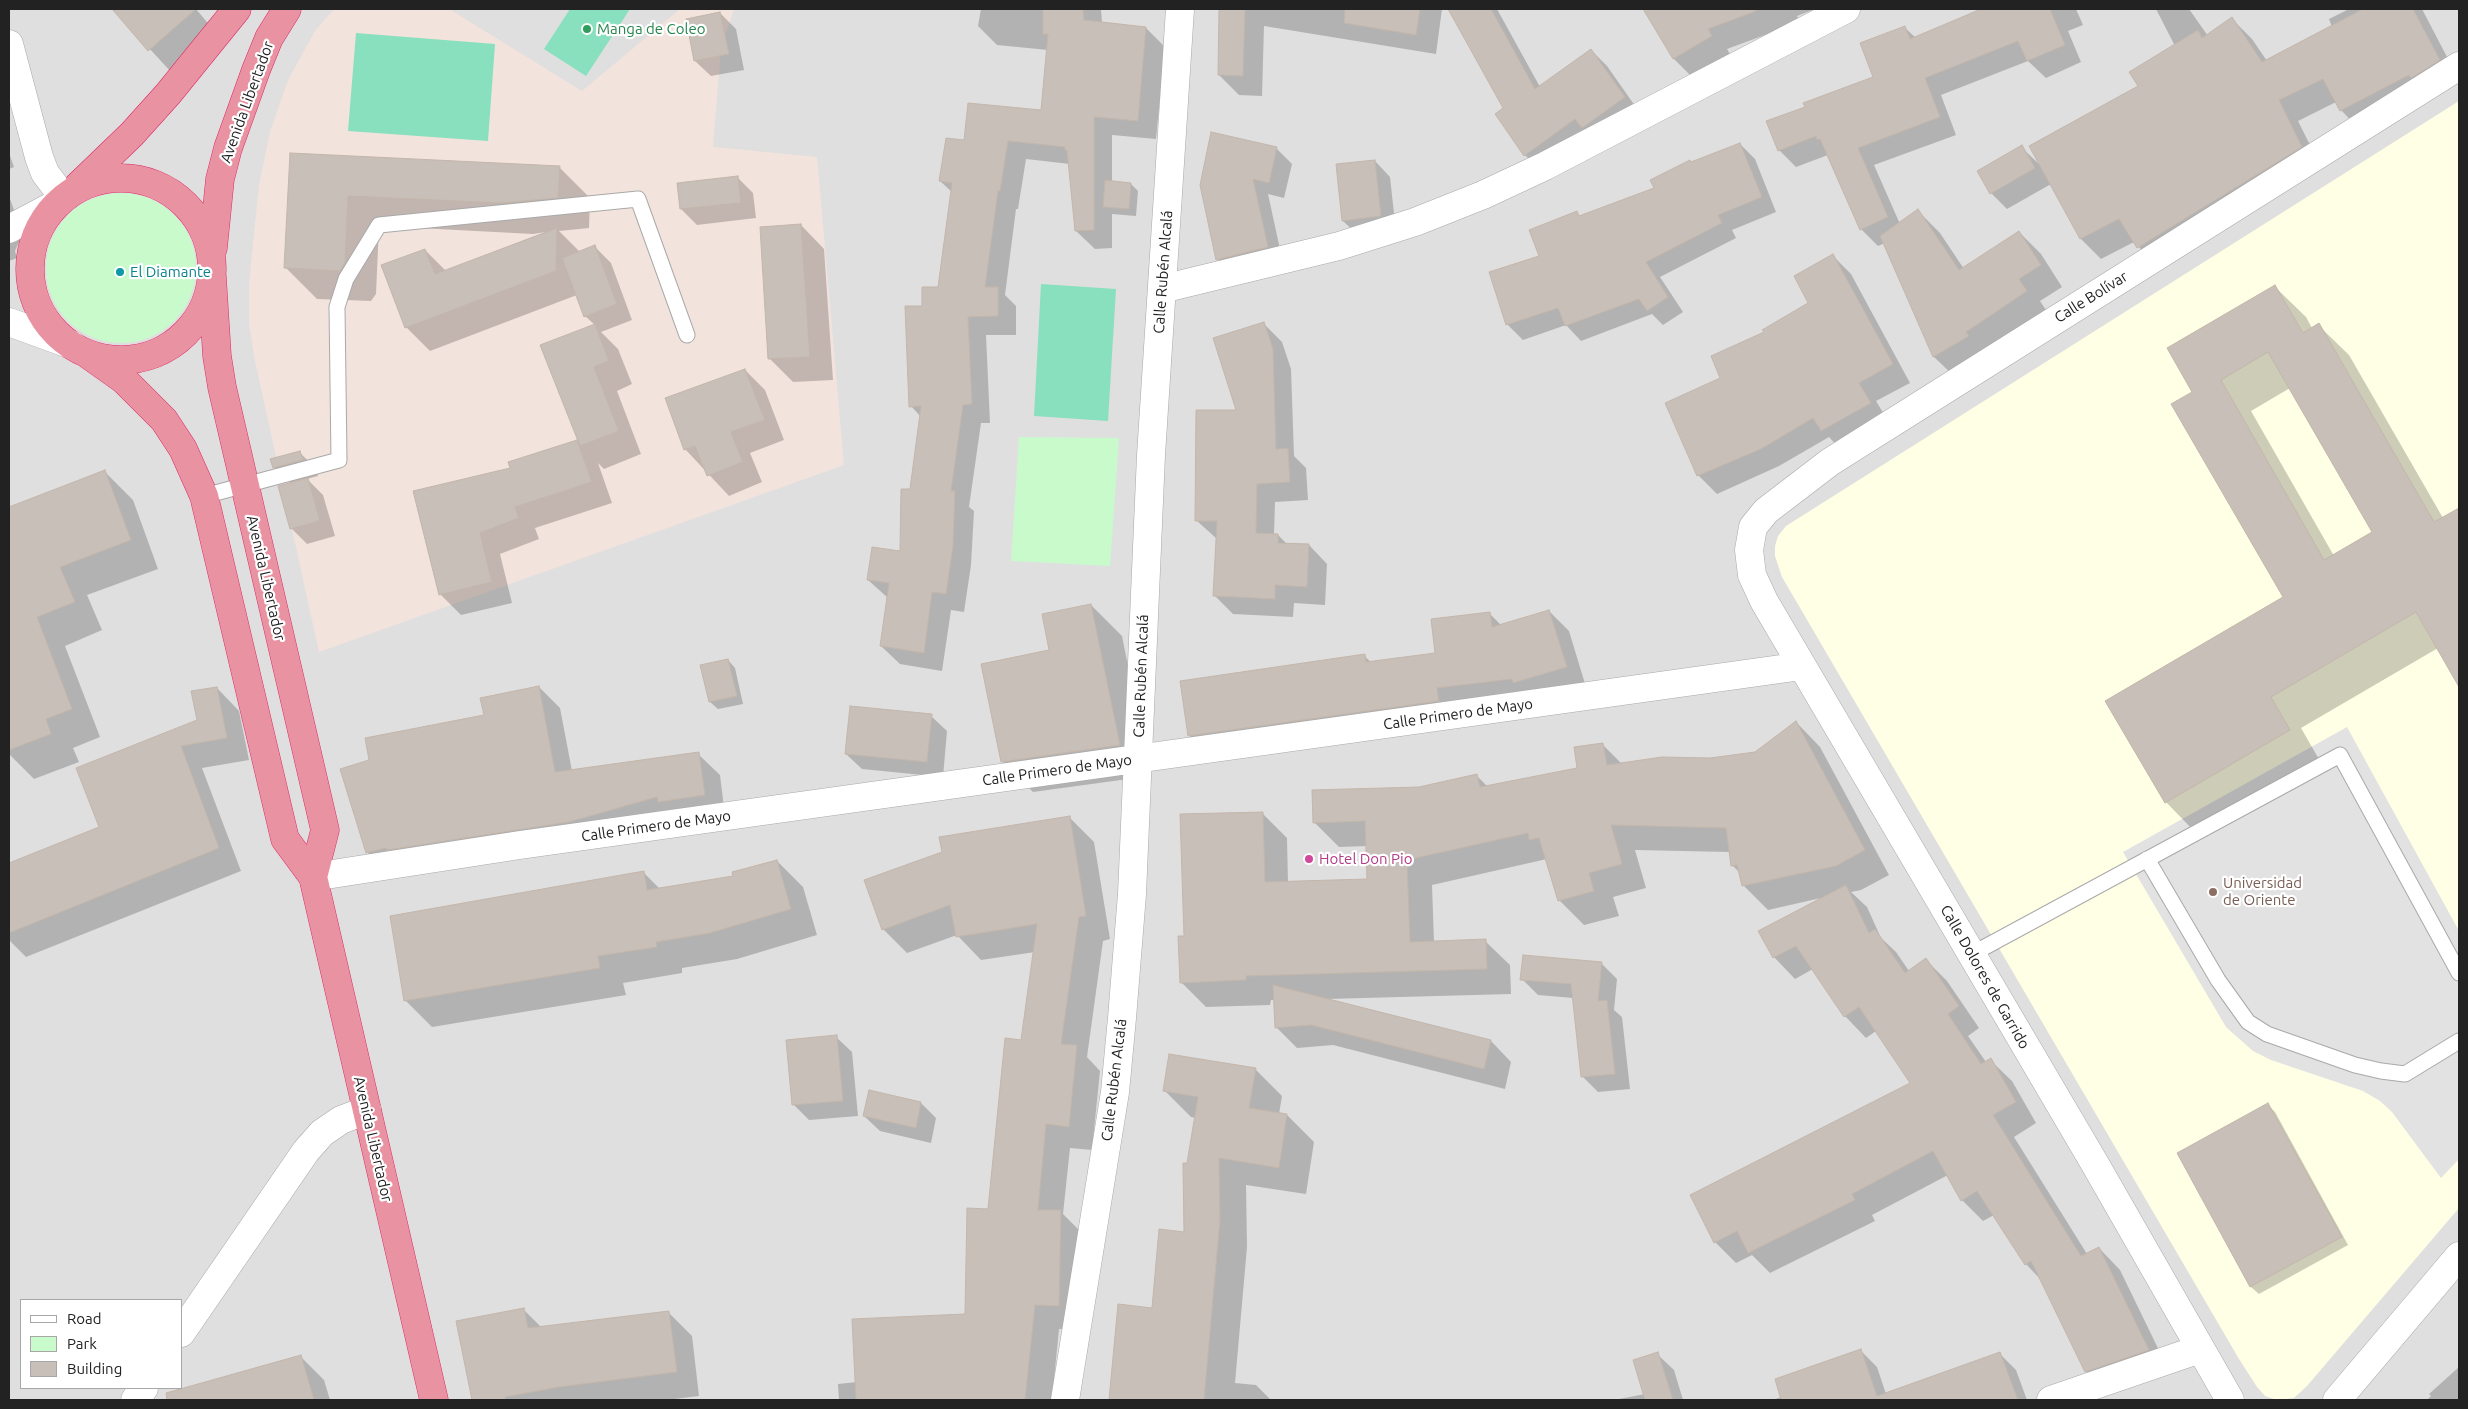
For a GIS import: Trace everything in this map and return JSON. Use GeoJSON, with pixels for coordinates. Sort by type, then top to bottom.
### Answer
{"type":"FeatureCollection","features":[{"type":"Feature","properties":{"kind":"highway"},"geometry":{"type":"LineString","coordinates":[[64,198],[132,134],[168,94],[236,9]]}},
{"type":"Feature","properties":{"kind":"highway","name":"Avenida Libertador"},"geometry":{"type":"LineString","coordinates":[[287,9],[266,46],[228,148],[218,196],[212,268],[217,356],[245,486],[325,830],[312,877]]}},
{"type":"Feature","properties":{"kind":"highway"},"geometry":{"type":"LineString","coordinates":[[64,198],[100,180],[125,177],[157,184],[171,192],[190,208],[209,244],[212,268],[207,301],[190,329],[179,340],[158,353],[126,361],[79,349]]}},
{"type":"Feature","properties":{"kind":"highway","name":"Avenida Libertador"},"geometry":{"type":"LineString","coordinates":[[64,198],[39,229],[30,261],[30,277],[40,309],[59,335],[124,380],[164,420],[183,449],[204,496],[285,839],[312,877],[434,1400]]}},
{"type":"Feature","properties":{"kind":"street","name":"Calle Rubén Alcalá"},"geometry":{"type":"LineString","coordinates":[[1065,1400],[1115,1092],[1132,894],[1151,454],[1180,9]]}},
{"type":"Feature","properties":{"kind":"street"},"geometry":{"type":"LineString","coordinates":[[1162,289],[1258,268],[1339,246],[1416,222],[1483,195],[1545,166],[1846,9]]}},
{"type":"Feature","properties":{"kind":"street"},"geometry":{"type":"LineString","coordinates":[[9,44],[39,157],[46,174],[64,198],[9,229]]}},
{"type":"Feature","properties":{"kind":"street","name":"Calle Bolívar"},"geometry":{"type":"LineString","coordinates":[[1748,550],[1753,527],[1766,511],[1830,462],[2459,66]]}},
{"type":"Feature","properties":{"kind":"street"},"geometry":{"type":"LineString","coordinates":[[9,322],[79,349]]}},
{"type":"Feature","properties":{"kind":"street","name":"Calle Dolores de Garrido"},"geometry":{"type":"LineString","coordinates":[[1748,550],[1752,575],[1764,601],[1972,954],[2230,1400]]}},
{"type":"Feature","properties":{"kind":"street","name":"Calle Primero de Mayo"},"geometry":{"type":"LineString","coordinates":[[312,877],[520,845],[1802,666]]}},
{"type":"Feature","properties":{"kind":"street"},"geometry":{"type":"LineString","coordinates":[[182,1332],[306,1151],[322,1133],[341,1120],[367,1110]]}},
{"type":"Feature","properties":{"kind":"street"},"geometry":{"type":"LineString","coordinates":[[2336,1400],[2459,1256]]}},
{"type":"Feature","properties":{"kind":"street"},"geometry":{"type":"LineString","coordinates":[[2051,1400],[2200,1349]]}},
{"type":"Feature","properties":{"kind":"street"},"geometry":{"type":"LineString","coordinates":[[136,1400],[143,1389]]}},
{"type":"Feature","properties":{"kind":"lane"},"geometry":{"type":"LineString","coordinates":[[204,496],[339,460],[337,307],[346,279],[379,225],[638,199],[688,335]]}},
{"type":"Feature","properties":{"kind":"lane"},"geometry":{"type":"LineString","coordinates":[[1972,954],[2340,755],[2459,973]]}},
{"type":"Feature","properties":{"kind":"lane"},"geometry":{"type":"LineString","coordinates":[[2147,860],[2218,980],[2248,1022],[2267,1034],[2355,1065],[2405,1074],[2459,1041]]}},
{"type":"Feature","properties":{"kind":"shaded area"},"geometry":{"type":"Polygon","coordinates":[[[9,9],[2459,9],[2459,1400],[9,1400],[9,9]]]}},
{"type":"Feature","properties":{"kind":"shaded area"},"geometry":{"type":"Polygon","coordinates":[[[334,9],[449,9],[582,91],[680,9],[734,9],[721,48],[713,147],[817,157],[844,465],[319,652],[255,361],[249,324],[249,284],[259,185],[270,132],[288,80],[315,31],[334,9]]]}},
{"type":"Feature","properties":{"kind":"shaded area","name":"Universidad de Oriente"},"geometry":{"type":"Polygon","coordinates":[[[2459,101],[2459,1208],[2307,1386],[2294,1398],[2277,1400],[2265,1396],[2239,1359],[1782,577],[1775,556],[1775,546],[1778,536],[1786,526],[2459,101]]]}},
{"type":"Feature","properties":{"kind":"shaded area"},"geometry":{"type":"Polygon","coordinates":[[[2347,727],[2459,931],[2459,1159],[2441,1178],[2392,1112],[2380,1101],[2363,1091],[2271,1060],[2253,1051],[2226,1027],[2123,852],[2347,727]]]}},
{"type":"Feature","properties":{"kind":"green space","name":"Manga de Coleo"},"geometry":{"type":"Polygon","coordinates":[[[570,9],[630,9],[586,76],[544,49],[570,9]]]}},
{"type":"Feature","properties":{"kind":"green space"},"geometry":{"type":"Polygon","coordinates":[[[356,33],[495,44],[488,141],[348,131],[356,33]]]}},
{"type":"Feature","properties":{"kind":"green space"},"geometry":{"type":"Polygon","coordinates":[[[121,193],[150,199],[174,215],[190,239],[196,268],[190,297],[174,321],[150,337],[121,343],[92,337],[68,321],[52,297],[46,268],[52,239],[68,215],[92,199],[121,193]]]}},
{"type":"Feature","properties":{"kind":"green space"},"geometry":{"type":"Polygon","coordinates":[[[1041,284],[1116,289],[1108,421],[1034,416],[1041,284]]]}},
{"type":"Feature","properties":{"kind":"green space"},"geometry":{"type":"Polygon","coordinates":[[[1019,437],[1119,438],[1110,566],[1011,561],[1019,437]]]}},
{"type":"Feature","properties":{"kind":"building"},"geometry":{"type":"Polygon","coordinates":[[[112,9],[196,9],[148,51],[112,9]]]}},
{"type":"Feature","properties":{"kind":"building"},"geometry":{"type":"Polygon","coordinates":[[[1043,9],[1083,9],[1084,20],[1146,27],[1138,121],[1094,117],[1094,230],[1075,231],[1067,150],[1065,150],[1065,147],[1008,141],[1000,191],[998,191],[985,287],[998,287],[998,316],[968,317],[972,404],[963,405],[951,491],[955,491],[953,546],[946,594],[932,592],[924,653],[880,646],[889,583],[867,580],[872,547],[900,551],[901,489],[910,489],[921,406],[909,407],[905,306],[922,306],[922,287],[938,287],[952,183],[939,181],[946,138],[964,140],[968,103],[1041,110],[1048,34],[1043,34],[1043,9]]]}},
{"type":"Feature","properties":{"kind":"building"},"geometry":{"type":"Polygon","coordinates":[[[1219,9],[1245,9],[1243,76],[1218,75],[1219,9]]]}},
{"type":"Feature","properties":{"kind":"building"},"geometry":{"type":"Polygon","coordinates":[[[1345,9],[1420,9],[1416,35],[1344,23],[1345,9]]]}},
{"type":"Feature","properties":{"kind":"building"},"geometry":{"type":"Polygon","coordinates":[[[1448,9],[1491,9],[1535,89],[1591,49],[1625,97],[1582,128],[1575,119],[1524,156],[1495,114],[1503,108],[1448,9]]]}},
{"type":"Feature","properties":{"kind":"building"},"geometry":{"type":"Polygon","coordinates":[[[1643,9],[1756,9],[1756,11],[1708,29],[1712,36],[1673,59],[1643,9]]]}},
{"type":"Feature","properties":{"kind":"building"},"geometry":{"type":"Polygon","coordinates":[[[1981,9],[2050,9],[2065,45],[2027,61],[2018,41],[1925,78],[1940,117],[1858,148],[1888,217],[1860,230],[1820,139],[1817,140],[1816,136],[1778,151],[1766,121],[1805,107],[1803,103],[1873,77],[1860,43],[1905,26],[1910,39],[1981,9]]]}},
{"type":"Feature","properties":{"kind":"building"},"geometry":{"type":"Polygon","coordinates":[[[2363,9],[2413,9],[2440,60],[2411,78],[2409,75],[2340,111],[2323,79],[2279,100],[2302,147],[2137,248],[2119,219],[2080,239],[2029,146],[2138,86],[2129,72],[2198,30],[2202,38],[2232,17],[2262,62],[2363,9]]]}},
{"type":"Feature","properties":{"kind":"building"},"geometry":{"type":"Polygon","coordinates":[[[720,12],[729,54],[694,61],[686,19],[720,12]]]}},
{"type":"Feature","properties":{"kind":"building"},"geometry":{"type":"Polygon","coordinates":[[[1211,132],[1277,147],[1269,183],[1253,179],[1268,247],[1216,260],[1200,185],[1211,132]]]}},
{"type":"Feature","properties":{"kind":"building"},"geometry":{"type":"Polygon","coordinates":[[[1740,143],[1762,197],[1718,215],[1722,223],[1646,262],[1668,297],[1647,311],[1639,299],[1565,326],[1558,308],[1506,325],[1489,272],[1539,256],[1529,230],[1577,211],[1579,216],[1654,188],[1650,180],[1690,160],[1691,162],[1740,143]]]}},
{"type":"Feature","properties":{"kind":"building"},"geometry":{"type":"Polygon","coordinates":[[[2022,145],[2035,168],[1990,194],[1977,171],[2022,145]]]}},
{"type":"Feature","properties":{"kind":"building"},"geometry":{"type":"Polygon","coordinates":[[[290,153],[560,166],[558,198],[501,203],[348,196],[345,262],[340,271],[284,268],[290,153]]]}},
{"type":"Feature","properties":{"kind":"building"},"geometry":{"type":"Polygon","coordinates":[[[1375,160],[1381,216],[1342,221],[1336,164],[1375,160]]]}},
{"type":"Feature","properties":{"kind":"building"},"geometry":{"type":"Polygon","coordinates":[[[738,176],[741,203],[680,209],[677,183],[738,176]]]}},
{"type":"Feature","properties":{"kind":"building"},"geometry":{"type":"Polygon","coordinates":[[[1105,180],[1131,183],[1129,209],[1103,207],[1105,180]]]}},
{"type":"Feature","properties":{"kind":"building"},"geometry":{"type":"Polygon","coordinates":[[[1918,209],[1959,270],[2019,231],[2041,265],[2019,279],[2027,291],[1966,332],[1969,336],[1933,357],[1880,236],[1918,209]]]}},
{"type":"Feature","properties":{"kind":"building"},"geometry":{"type":"Polygon","coordinates":[[[801,224],[810,357],[768,359],[760,227],[801,224]]]}},
{"type":"Feature","properties":{"kind":"building"},"geometry":{"type":"Polygon","coordinates":[[[557,228],[556,271],[405,328],[381,265],[425,249],[435,274],[557,228]]]}},
{"type":"Feature","properties":{"kind":"building"},"geometry":{"type":"Polygon","coordinates":[[[595,245],[617,304],[584,317],[562,258],[595,245]]]}},
{"type":"Feature","properties":{"kind":"building"},"geometry":{"type":"Polygon","coordinates":[[[1833,254],[1893,364],[1859,383],[1871,403],[1821,431],[1813,418],[1761,449],[1697,476],[1665,403],[1720,378],[1711,356],[1764,332],[1762,330],[1808,303],[1794,276],[1833,254]]]}},
{"type":"Feature","properties":{"kind":"building"},"geometry":{"type":"Polygon","coordinates":[[[2275,285],[2303,333],[2319,323],[2434,522],[2459,508],[2459,687],[2416,612],[2271,697],[2290,730],[2165,803],[2105,701],[2283,597],[2171,404],[2192,392],[2167,348],[2275,285]],[[2268,352],[2221,380],[2324,560],[2372,532],[2268,352]]]}},
{"type":"Feature","properties":{"kind":"building"},"geometry":{"type":"Polygon","coordinates":[[[1264,322],[1273,349],[1276,449],[1288,448],[1290,482],[1257,484],[1256,533],[1278,534],[1278,543],[1309,544],[1307,587],[1275,585],[1275,599],[1213,596],[1217,521],[1195,521],[1196,410],[1236,410],[1213,338],[1264,322]]]}},
{"type":"Feature","properties":{"kind":"building"},"geometry":{"type":"Polygon","coordinates":[[[595,324],[609,361],[594,367],[619,431],[580,446],[540,345],[595,324]]]}},
{"type":"Feature","properties":{"kind":"building"},"geometry":{"type":"Polygon","coordinates":[[[745,369],[765,420],[731,432],[743,462],[707,476],[695,446],[684,450],[665,398],[745,369]]]}},
{"type":"Feature","properties":{"kind":"building"},"geometry":{"type":"Polygon","coordinates":[[[577,440],[592,482],[515,507],[519,518],[480,533],[492,582],[439,595],[413,491],[510,468],[508,462],[577,440]]]}},
{"type":"Feature","properties":{"kind":"building"},"geometry":{"type":"Polygon","coordinates":[[[300,451],[303,460],[273,468],[270,459],[300,451]]]}},
{"type":"Feature","properties":{"kind":"building"},"geometry":{"type":"Polygon","coordinates":[[[105,470],[131,540],[60,567],[75,602],[37,617],[72,709],[46,719],[51,734],[9,750],[9,507],[105,470]]]}},
{"type":"Feature","properties":{"kind":"building"},"geometry":{"type":"Polygon","coordinates":[[[308,478],[320,521],[290,529],[278,486],[308,478]]]}},
{"type":"Feature","properties":{"kind":"building"},"geometry":{"type":"Polygon","coordinates":[[[1091,604],[1120,745],[1001,762],[981,664],[1049,650],[1042,614],[1091,604]]]}},
{"type":"Feature","properties":{"kind":"building"},"geometry":{"type":"Polygon","coordinates":[[[1549,610],[1567,667],[1513,683],[1512,679],[1437,688],[1439,701],[1188,736],[1180,681],[1365,654],[1366,662],[1435,653],[1431,619],[1490,612],[1492,627],[1549,610]]]}},
{"type":"Feature","properties":{"kind":"building"},"geometry":{"type":"Polygon","coordinates":[[[728,659],[737,696],[709,702],[700,665],[728,659]]]}},
{"type":"Feature","properties":{"kind":"building"},"geometry":{"type":"Polygon","coordinates":[[[539,686],[555,772],[699,752],[705,795],[658,802],[657,797],[569,822],[387,850],[386,848],[366,853],[340,769],[369,760],[365,738],[484,715],[480,698],[539,686]]]}},
{"type":"Feature","properties":{"kind":"building"},"geometry":{"type":"Polygon","coordinates":[[[217,687],[227,738],[181,746],[219,848],[9,933],[9,863],[99,827],[76,768],[197,720],[191,691],[217,687]]]}},
{"type":"Feature","properties":{"kind":"building"},"geometry":{"type":"Polygon","coordinates":[[[850,706],[932,714],[927,762],[845,754],[850,706]]]}},
{"type":"Feature","properties":{"kind":"building"},"geometry":{"type":"Polygon","coordinates":[[[1796,721],[1865,850],[1836,866],[1742,886],[1737,865],[1731,866],[1726,828],[1611,825],[1622,864],[1589,873],[1594,891],[1558,901],[1539,838],[1529,840],[1528,833],[1407,860],[1410,942],[1486,939],[1487,969],[1246,976],[1246,980],[1180,983],[1178,936],[1184,936],[1180,814],[1263,812],[1265,882],[1367,879],[1365,821],[1313,823],[1312,790],[1419,787],[1477,774],[1480,787],[1577,768],[1574,747],[1603,743],[1607,765],[1662,757],[1710,758],[1755,752],[1796,721]]]}},
{"type":"Feature","properties":{"kind":"building"},"geometry":{"type":"Polygon","coordinates":[[[1070,816],[1086,916],[1079,917],[1061,1044],[1077,1045],[1069,1127],[1046,1124],[1038,1210],[1061,1210],[1059,1306],[1035,1305],[1025,1400],[856,1400],[852,1319],[965,1314],[967,1208],[988,1209],[1005,1038],[1021,1040],[1037,924],[956,937],[950,905],[882,930],[864,880],[942,852],[939,837],[1070,816]]]}},
{"type":"Feature","properties":{"kind":"building"},"geometry":{"type":"Polygon","coordinates":[[[777,860],[791,909],[710,933],[656,942],[657,947],[598,956],[600,968],[404,1001],[390,916],[644,871],[647,890],[733,876],[732,872],[777,860]]]}},
{"type":"Feature","properties":{"kind":"building"},"geometry":{"type":"Polygon","coordinates":[[[1846,885],[1869,933],[1875,929],[1905,973],[1926,958],[1959,1006],[1948,1014],[1981,1064],[1991,1058],[2016,1102],[1993,1115],[2081,1256],[2099,1247],[2149,1350],[2085,1372],[2031,1261],[2025,1265],[1977,1191],[1961,1201],[1933,1151],[1852,1194],[1855,1200],[1748,1253],[1737,1231],[1714,1243],[1690,1195],[1910,1083],[1859,1007],[1844,1017],[1796,946],[1773,958],[1758,931],[1846,885]]]}},
{"type":"Feature","properties":{"kind":"building"},"geometry":{"type":"Polygon","coordinates":[[[1523,955],[1602,962],[1598,1001],[1607,1000],[1615,1074],[1581,1077],[1571,984],[1520,980],[1523,955]]]}},
{"type":"Feature","properties":{"kind":"building"},"geometry":{"type":"Polygon","coordinates":[[[1273,985],[1491,1040],[1484,1069],[1311,1025],[1275,1028],[1273,985]]]}},
{"type":"Feature","properties":{"kind":"building"},"geometry":{"type":"Polygon","coordinates":[[[837,1035],[843,1101],[792,1105],[786,1040],[837,1035]]]}},
{"type":"Feature","properties":{"kind":"building"},"geometry":{"type":"Polygon","coordinates":[[[1169,1054],[1256,1068],[1249,1108],[1287,1114],[1279,1168],[1219,1158],[1220,1220],[1204,1400],[1109,1400],[1118,1304],[1152,1308],[1159,1229],[1184,1232],[1183,1163],[1187,1163],[1198,1097],[1163,1091],[1169,1054]]]}},
{"type":"Feature","properties":{"kind":"building"},"geometry":{"type":"Polygon","coordinates":[[[869,1090],[921,1102],[916,1128],[863,1116],[869,1090]]]}},
{"type":"Feature","properties":{"kind":"building"},"geometry":{"type":"Polygon","coordinates":[[[2268,1103],[2342,1237],[2250,1287],[2177,1153],[2268,1103]]]}},
{"type":"Feature","properties":{"kind":"building"},"geometry":{"type":"Polygon","coordinates":[[[524,1308],[528,1328],[669,1311],[677,1372],[559,1387],[505,1397],[506,1400],[472,1400],[456,1321],[524,1308]]]}},
{"type":"Feature","properties":{"kind":"building"},"geometry":{"type":"Polygon","coordinates":[[[1861,1349],[1877,1396],[2000,1352],[2018,1400],[1781,1400],[1775,1379],[1861,1349]]]}},
{"type":"Feature","properties":{"kind":"building"},"geometry":{"type":"Polygon","coordinates":[[[1658,1352],[1673,1400],[1645,1400],[1633,1360],[1658,1352]]]}},
{"type":"Feature","properties":{"kind":"building"},"geometry":{"type":"Polygon","coordinates":[[[301,1355],[314,1400],[167,1400],[166,1393],[301,1355]]]}},
{"type":"Feature","properties":{"kind":"place","name":"Manga de Coleo"},"geometry":{"type":"Point","coordinates":[587,29]}},
{"type":"Feature","properties":{"kind":"place","name":"El Diamante"},"geometry":{"type":"Point","coordinates":[120,272]}},
{"type":"Feature","properties":{"kind":"place","name":"Hotel Don Pio"},"geometry":{"type":"Point","coordinates":[1309,859]}},
{"type":"Feature","properties":{"kind":"place","name":"Universidad de Oriente"},"geometry":{"type":"Point","coordinates":[2213,892]}}]}
